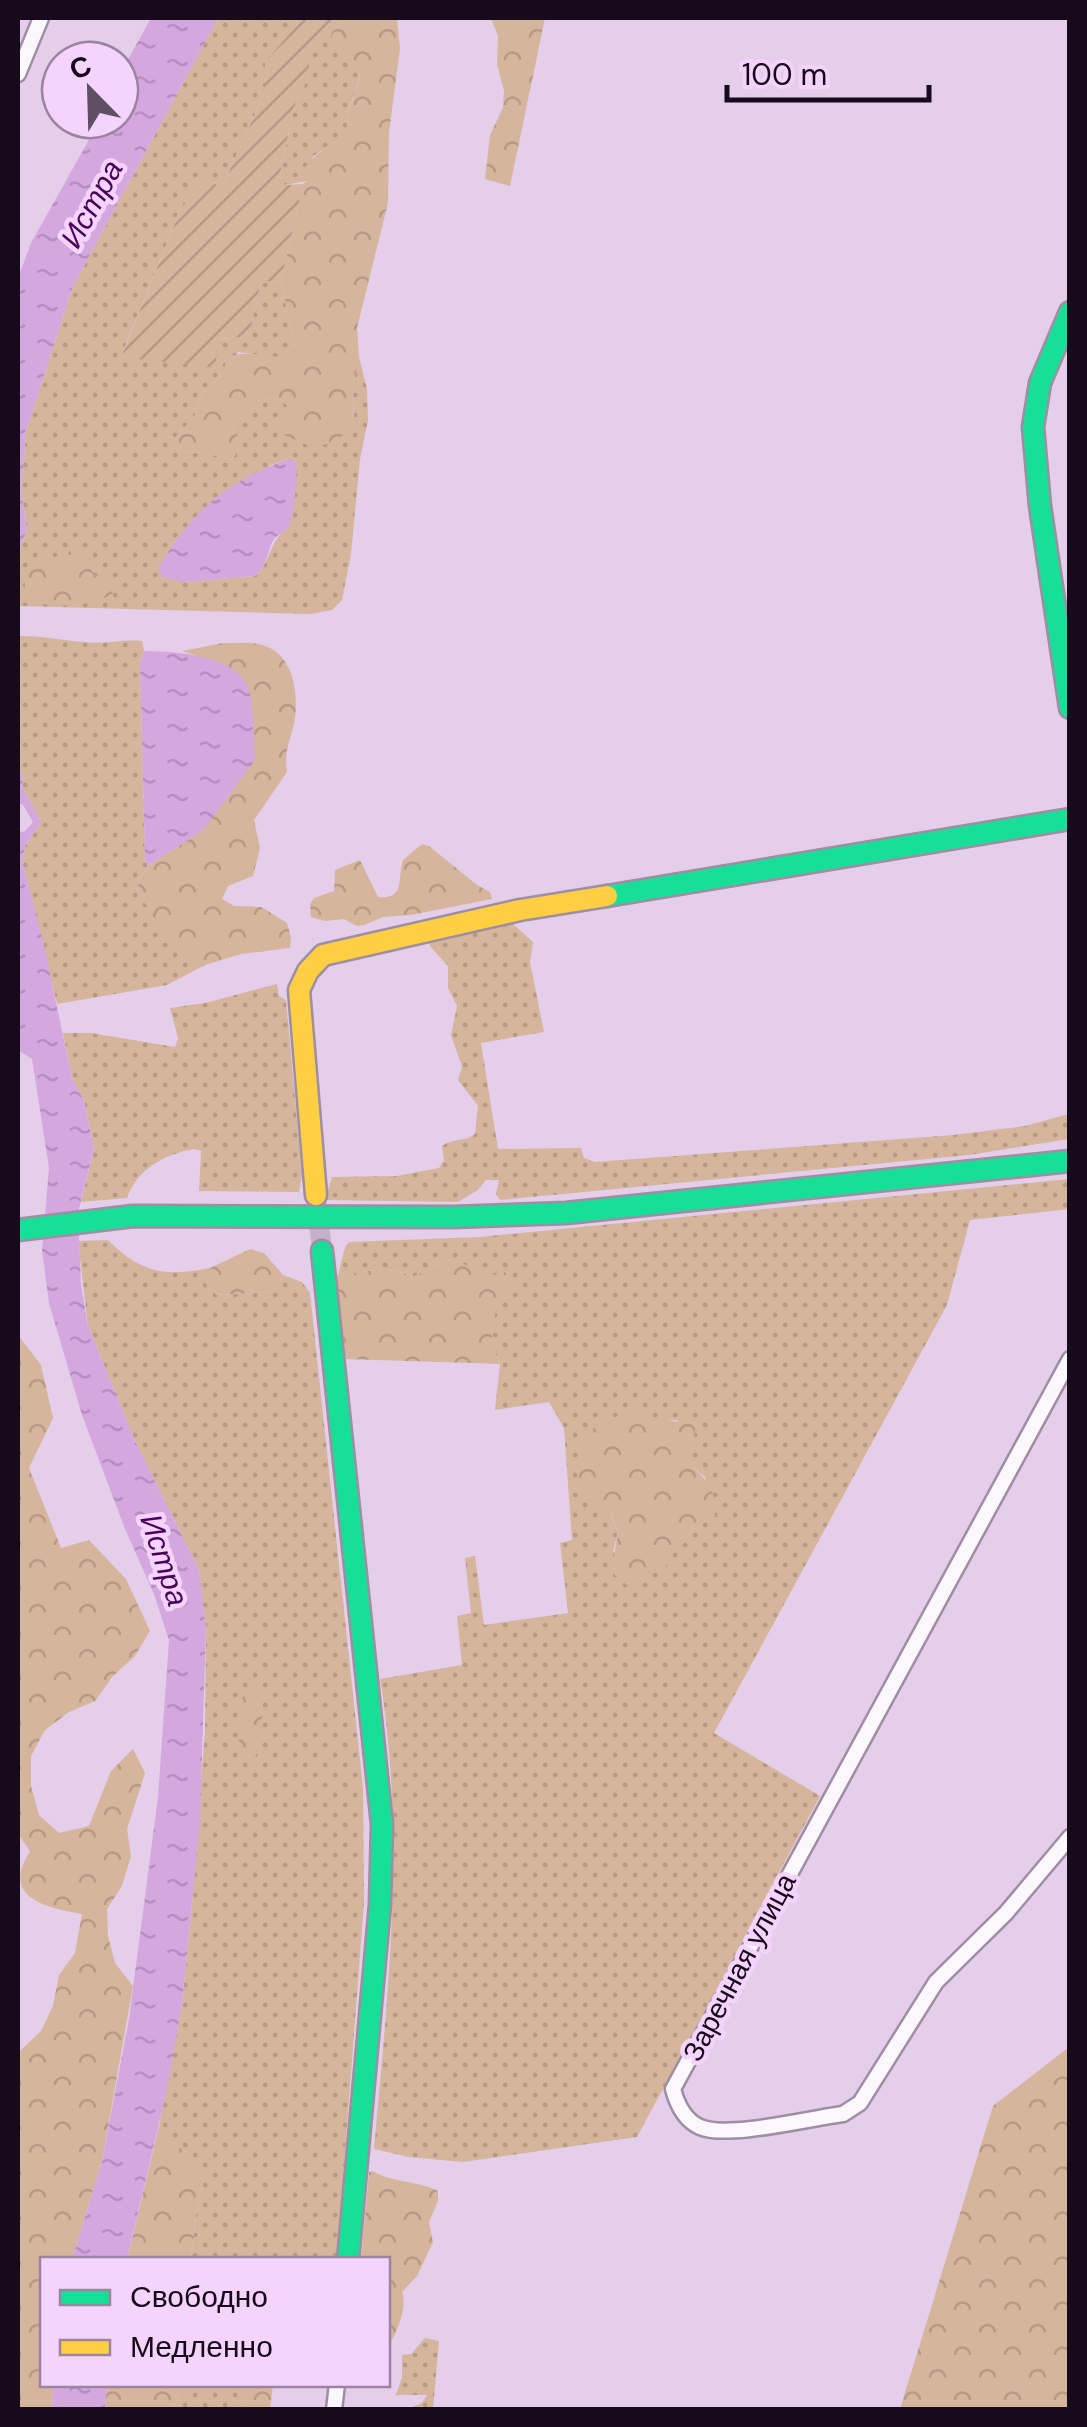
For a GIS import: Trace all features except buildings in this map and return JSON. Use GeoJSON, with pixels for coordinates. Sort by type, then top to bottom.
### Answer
{"type":"FeatureCollection","features":[{"type":"Feature","properties":{"kind":"street"},"geometry":{"type":"LineString","coordinates":[[18,74],[41,18]]}},
{"type":"Feature","properties":{"kind":"street"},"geometry":{"type":"LineString","coordinates":[[1070,312],[1040,383],[1033,428],[1038,490],[1070,708]]}},
{"type":"Feature","properties":{"kind":"street"},"geometry":{"type":"LineString","coordinates":[[316,1195],[299,990],[308,972],[323,956],[520,910],[1070,820]]}},
{"type":"Feature","properties":{"kind":"street"},"geometry":{"type":"LineString","coordinates":[[18,1230],[116,1218],[566,1213],[1070,1161]]}},
{"type":"Feature","properties":{"kind":"street"},"geometry":{"type":"LineString","coordinates":[[322,1251],[382,1824],[380,1905],[348,2257]]}},
{"type":"Feature","properties":{"kind":"street","name":"Заречная улица"},"geometry":{"type":"LineString","coordinates":[[1070,1359],[673,2089],[678,2108],[698,2126],[722,2132],[844,2114],[860,2103],[936,1982],[1006,1913],[1070,1837]]}},
{"type":"Feature","properties":{"kind":"green space"},"geometry":{"type":"Polygon","coordinates":[[[218,18],[303,18],[265,62],[265,92],[222,187],[180,211],[121,356],[249,335],[261,282],[281,281],[296,353],[282,359],[238,352],[224,373],[203,390],[194,417],[174,439],[179,452],[206,453],[231,460],[239,450],[233,422],[252,402],[278,397],[288,406],[354,430],[353,386],[359,357],[367,389],[368,420],[360,459],[351,554],[342,600],[332,610],[310,614],[18,606],[18,553],[27,530],[21,490],[26,431],[73,286],[218,18]],[[288,459],[269,466],[183,582],[255,576],[260,571],[277,539],[288,528],[296,462],[288,459]],[[74,550],[35,565],[109,582],[96,576],[74,550]]]}},
{"type":"Feature","properties":{"kind":"green space"},"geometry":{"type":"Polygon","coordinates":[[[303,18],[334,19],[309,50],[309,76],[294,107],[280,174],[285,185],[303,184],[281,281],[261,282],[249,336],[221,339],[214,368],[121,357],[180,211],[201,179],[222,187],[265,92],[265,62],[303,18]]]}},
{"type":"Feature","properties":{"kind":"green space"},"geometry":{"type":"Polygon","coordinates":[[[332,18],[349,18],[332,32],[360,72],[348,113],[348,128],[339,141],[313,156],[307,181],[284,185],[280,174],[294,107],[309,76],[309,50],[332,18]]]}},
{"type":"Feature","properties":{"kind":"green space"},"geometry":{"type":"Polygon","coordinates":[[[349,18],[397,18],[400,49],[389,132],[388,203],[357,328],[354,430],[316,449],[278,432],[288,406],[278,397],[252,402],[233,422],[239,450],[231,460],[206,453],[178,452],[174,439],[194,417],[203,390],[224,373],[226,358],[296,353],[281,281],[303,184],[307,181],[305,167],[348,128],[360,73],[328,46],[332,32],[349,18]]]}},
{"type":"Feature","properties":{"kind":"green space"},"geometry":{"type":"Polygon","coordinates":[[[491,18],[545,18],[510,186],[485,179],[490,135],[503,108],[504,91],[497,64],[498,36],[491,18]]]}},
{"type":"Feature","properties":{"kind":"green space"},"geometry":{"type":"Polygon","coordinates":[[[74,550],[87,557],[96,575],[109,582],[113,595],[77,606],[39,604],[25,587],[24,573],[35,564],[74,550]]]}},
{"type":"Feature","properties":{"kind":"green space"},"geometry":{"type":"Polygon","coordinates":[[[18,636],[91,643],[142,641],[148,866],[138,881],[139,896],[159,919],[170,945],[205,965],[167,985],[57,1004],[22,861],[25,846],[41,822],[23,788],[18,766],[18,636]]]}},
{"type":"Feature","properties":{"kind":"green space"},"geometry":{"type":"Polygon","coordinates":[[[223,643],[253,643],[272,649],[287,664],[294,685],[295,718],[287,751],[287,772],[254,820],[260,848],[253,876],[228,886],[222,899],[234,906],[261,907],[287,923],[291,937],[290,948],[241,954],[205,965],[170,945],[158,919],[139,896],[138,881],[148,866],[203,830],[225,665],[182,651],[223,643]]]}},
{"type":"Feature","properties":{"kind":"green space"},"geometry":{"type":"Polygon","coordinates":[[[422,844],[490,892],[492,899],[383,917],[357,926],[344,919],[325,921],[311,917],[310,904],[314,898],[334,891],[335,870],[360,860],[378,897],[393,895],[399,886],[403,860],[422,844]]]}},
{"type":"Feature","properties":{"kind":"green space"},"geometry":{"type":"Polygon","coordinates":[[[513,924],[533,942],[530,962],[544,1032],[481,1043],[498,1149],[581,1148],[584,1158],[595,1162],[953,1135],[1025,1126],[1069,1114],[1069,1139],[969,1155],[500,1200],[496,1194],[499,1180],[486,1180],[458,1202],[325,1200],[332,1177],[397,1176],[439,1168],[444,1160],[442,1146],[475,1134],[478,1106],[458,1080],[462,1067],[451,1035],[457,1006],[448,988],[448,966],[430,946],[429,939],[513,924]]]}},
{"type":"Feature","properties":{"kind":"green space"},"geometry":{"type":"Polygon","coordinates":[[[277,984],[279,996],[286,1000],[302,1175],[299,1192],[199,1191],[201,1151],[194,1149],[153,1164],[127,1198],[81,1202],[94,1148],[84,1101],[72,1078],[63,1033],[91,1033],[175,1047],[178,1038],[170,1008],[277,984]]]}},
{"type":"Feature","properties":{"kind":"green space"},"geometry":{"type":"Polygon","coordinates":[[[1069,1179],[1069,1209],[970,1220],[947,1305],[714,1733],[820,1796],[637,2137],[463,2162],[374,2149],[389,1973],[393,1855],[388,1738],[380,1679],[462,1665],[457,1616],[471,1613],[465,1558],[475,1556],[484,1625],[568,1613],[560,1543],[572,1540],[564,1428],[549,1402],[495,1410],[500,1364],[492,1345],[491,1325],[498,1304],[474,1270],[450,1259],[413,1277],[384,1270],[336,1279],[349,1242],[479,1237],[1069,1179]],[[677,1420],[656,1422],[610,1513],[618,1532],[613,1552],[668,1556],[680,1539],[715,1515],[705,1477],[689,1464],[690,1445],[677,1420]]]}},
{"type":"Feature","properties":{"kind":"green space"},"geometry":{"type":"Polygon","coordinates":[[[108,1240],[132,1260],[154,1270],[210,1268],[204,1281],[217,1295],[273,1292],[283,1275],[302,1282],[310,1293],[363,1788],[364,1902],[337,2257],[191,2257],[204,2179],[192,2155],[167,2140],[159,2126],[182,2004],[192,1903],[205,1730],[206,1630],[199,1570],[135,1441],[88,1326],[78,1241],[108,1240]]]}},
{"type":"Feature","properties":{"kind":"green space"},"geometry":{"type":"Polygon","coordinates":[[[250,1249],[264,1253],[283,1275],[273,1292],[217,1295],[203,1281],[210,1268],[250,1249]]]}},
{"type":"Feature","properties":{"kind":"green space"},"geometry":{"type":"Polygon","coordinates":[[[450,1259],[486,1277],[505,1272],[513,1290],[492,1324],[500,1364],[346,1359],[336,1279],[384,1270],[413,1277],[450,1259]]]}},
{"type":"Feature","properties":{"kind":"green space"},"geometry":{"type":"Polygon","coordinates":[[[18,1335],[41,1365],[53,1418],[29,1468],[61,1548],[89,1540],[126,1579],[150,1631],[135,1656],[113,1676],[95,1701],[69,1712],[45,1730],[31,1756],[31,1786],[39,1815],[59,1833],[89,1826],[111,1771],[133,1749],[145,1773],[127,1829],[131,1856],[122,1886],[107,1909],[115,1963],[133,1986],[102,2161],[73,2257],[40,2257],[40,2387],[53,2387],[52,2409],[18,2409],[18,2053],[41,2031],[53,2006],[59,1975],[75,1953],[82,1914],[42,1904],[24,1890],[20,1880],[22,1867],[30,1851],[18,1834],[18,1335]]]}},
{"type":"Feature","properties":{"kind":"green space"},"geometry":{"type":"Polygon","coordinates":[[[640,1410],[660,1419],[696,1425],[689,1464],[709,1486],[715,1515],[680,1539],[665,1568],[627,1585],[611,1572],[618,1532],[611,1514],[590,1509],[578,1481],[577,1463],[586,1433],[621,1414],[640,1410]]]}},
{"type":"Feature","properties":{"kind":"green space"},"geometry":{"type":"Polygon","coordinates":[[[248,1685],[263,1702],[255,1758],[239,1744],[241,1702],[248,1685]]]}},
{"type":"Feature","properties":{"kind":"green space"},"geometry":{"type":"Polygon","coordinates":[[[1069,2047],[1069,2409],[900,2409],[993,2106],[1069,2047]]]}},
{"type":"Feature","properties":{"kind":"green space"},"geometry":{"type":"Polygon","coordinates":[[[159,2126],[167,2140],[192,2155],[201,2166],[204,2179],[191,2257],[128,2257],[159,2126]]]}},
{"type":"Feature","properties":{"kind":"green space"},"geometry":{"type":"Polygon","coordinates":[[[369,2172],[438,2191],[429,2222],[433,2242],[417,2276],[402,2292],[402,2313],[390,2344],[390,2257],[361,2257],[369,2172]]]}},
{"type":"Feature","properties":{"kind":"green space"},"geometry":{"type":"Polygon","coordinates":[[[425,2338],[439,2341],[433,2409],[407,2409],[422,2403],[427,2395],[396,2395],[402,2377],[402,2355],[411,2354],[425,2338]]]}},
{"type":"Feature","properties":{"kind":"green space"},"geometry":{"type":"Polygon","coordinates":[[[107,2387],[179,2387],[175,2409],[105,2410],[107,2387]]]}},
{"type":"Feature","properties":{"kind":"green space"},"geometry":{"type":"Polygon","coordinates":[[[179,2387],[237,2387],[245,2409],[175,2410],[179,2387]]]}},
{"type":"Feature","properties":{"kind":"green space"},"geometry":{"type":"Polygon","coordinates":[[[237,2387],[273,2387],[270,2409],[245,2409],[237,2387]]]}},
{"type":"Feature","properties":{"kind":"water","name":"Истра"},"geometry":{"type":"Polygon","coordinates":[[[151,18],[218,18],[73,286],[26,431],[21,490],[27,530],[18,553],[18,278],[31,243],[89,140],[140,140],[139,40],[151,18]]]}},
{"type":"Feature","properties":{"kind":"water"},"geometry":{"type":"Polygon","coordinates":[[[289,459],[296,462],[292,517],[287,529],[274,539],[255,576],[183,582],[162,577],[158,569],[170,549],[212,501],[247,477],[289,459]]]}},
{"type":"Feature","properties":{"kind":"water"},"geometry":{"type":"Polygon","coordinates":[[[144,651],[204,657],[233,669],[243,678],[252,707],[255,760],[203,830],[148,866],[140,663],[144,651]]]}},
{"type":"Feature","properties":{"kind":"water","name":"Истра"},"geometry":{"type":"Polygon","coordinates":[[[18,766],[23,788],[41,822],[25,846],[22,861],[72,1078],[84,1101],[94,1148],[78,1213],[81,1285],[88,1326],[135,1441],[199,1570],[206,1630],[200,1821],[182,2004],[166,2094],[127,2257],[73,2257],[102,2161],[129,2019],[158,1797],[169,1640],[82,1415],[49,1303],[42,1250],[49,1168],[32,1059],[19,1051],[18,1044],[18,831],[24,832],[33,822],[18,803],[18,766]]]}},
{"type":"Feature","properties":{"kind":"water"},"geometry":{"type":"Polygon","coordinates":[[[53,2387],[107,2387],[105,2409],[52,2409],[53,2387]]]}},
{"type":"Feature","properties":{"kind":"tunnel"},"geometry":{"type":"LineString","coordinates":[[316,1195],[322,1251]]}},
{"type":"Feature","properties":{"kind":"traffic: fast"},"geometry":{"type":"LineString","coordinates":[[1070,312],[1040,383],[1033,427],[1040,506],[1070,708]]}},
{"type":"Feature","properties":{"kind":"traffic: fast"},"geometry":{"type":"LineString","coordinates":[[607,896],[1070,819]]}},
{"type":"Feature","properties":{"kind":"traffic: fast"},"geometry":{"type":"LineString","coordinates":[[18,1230],[133,1216],[453,1217],[566,1213],[1070,1161]]}},
{"type":"Feature","properties":{"kind":"traffic: fast"},"geometry":{"type":"LineString","coordinates":[[322,1251],[382,1824],[380,1905],[348,2257]]}},
{"type":"Feature","properties":{"kind":"traffic: slow"},"geometry":{"type":"LineString","coordinates":[[316,1195],[299,990],[308,971],[323,955],[520,910],[607,896]]}}]}
